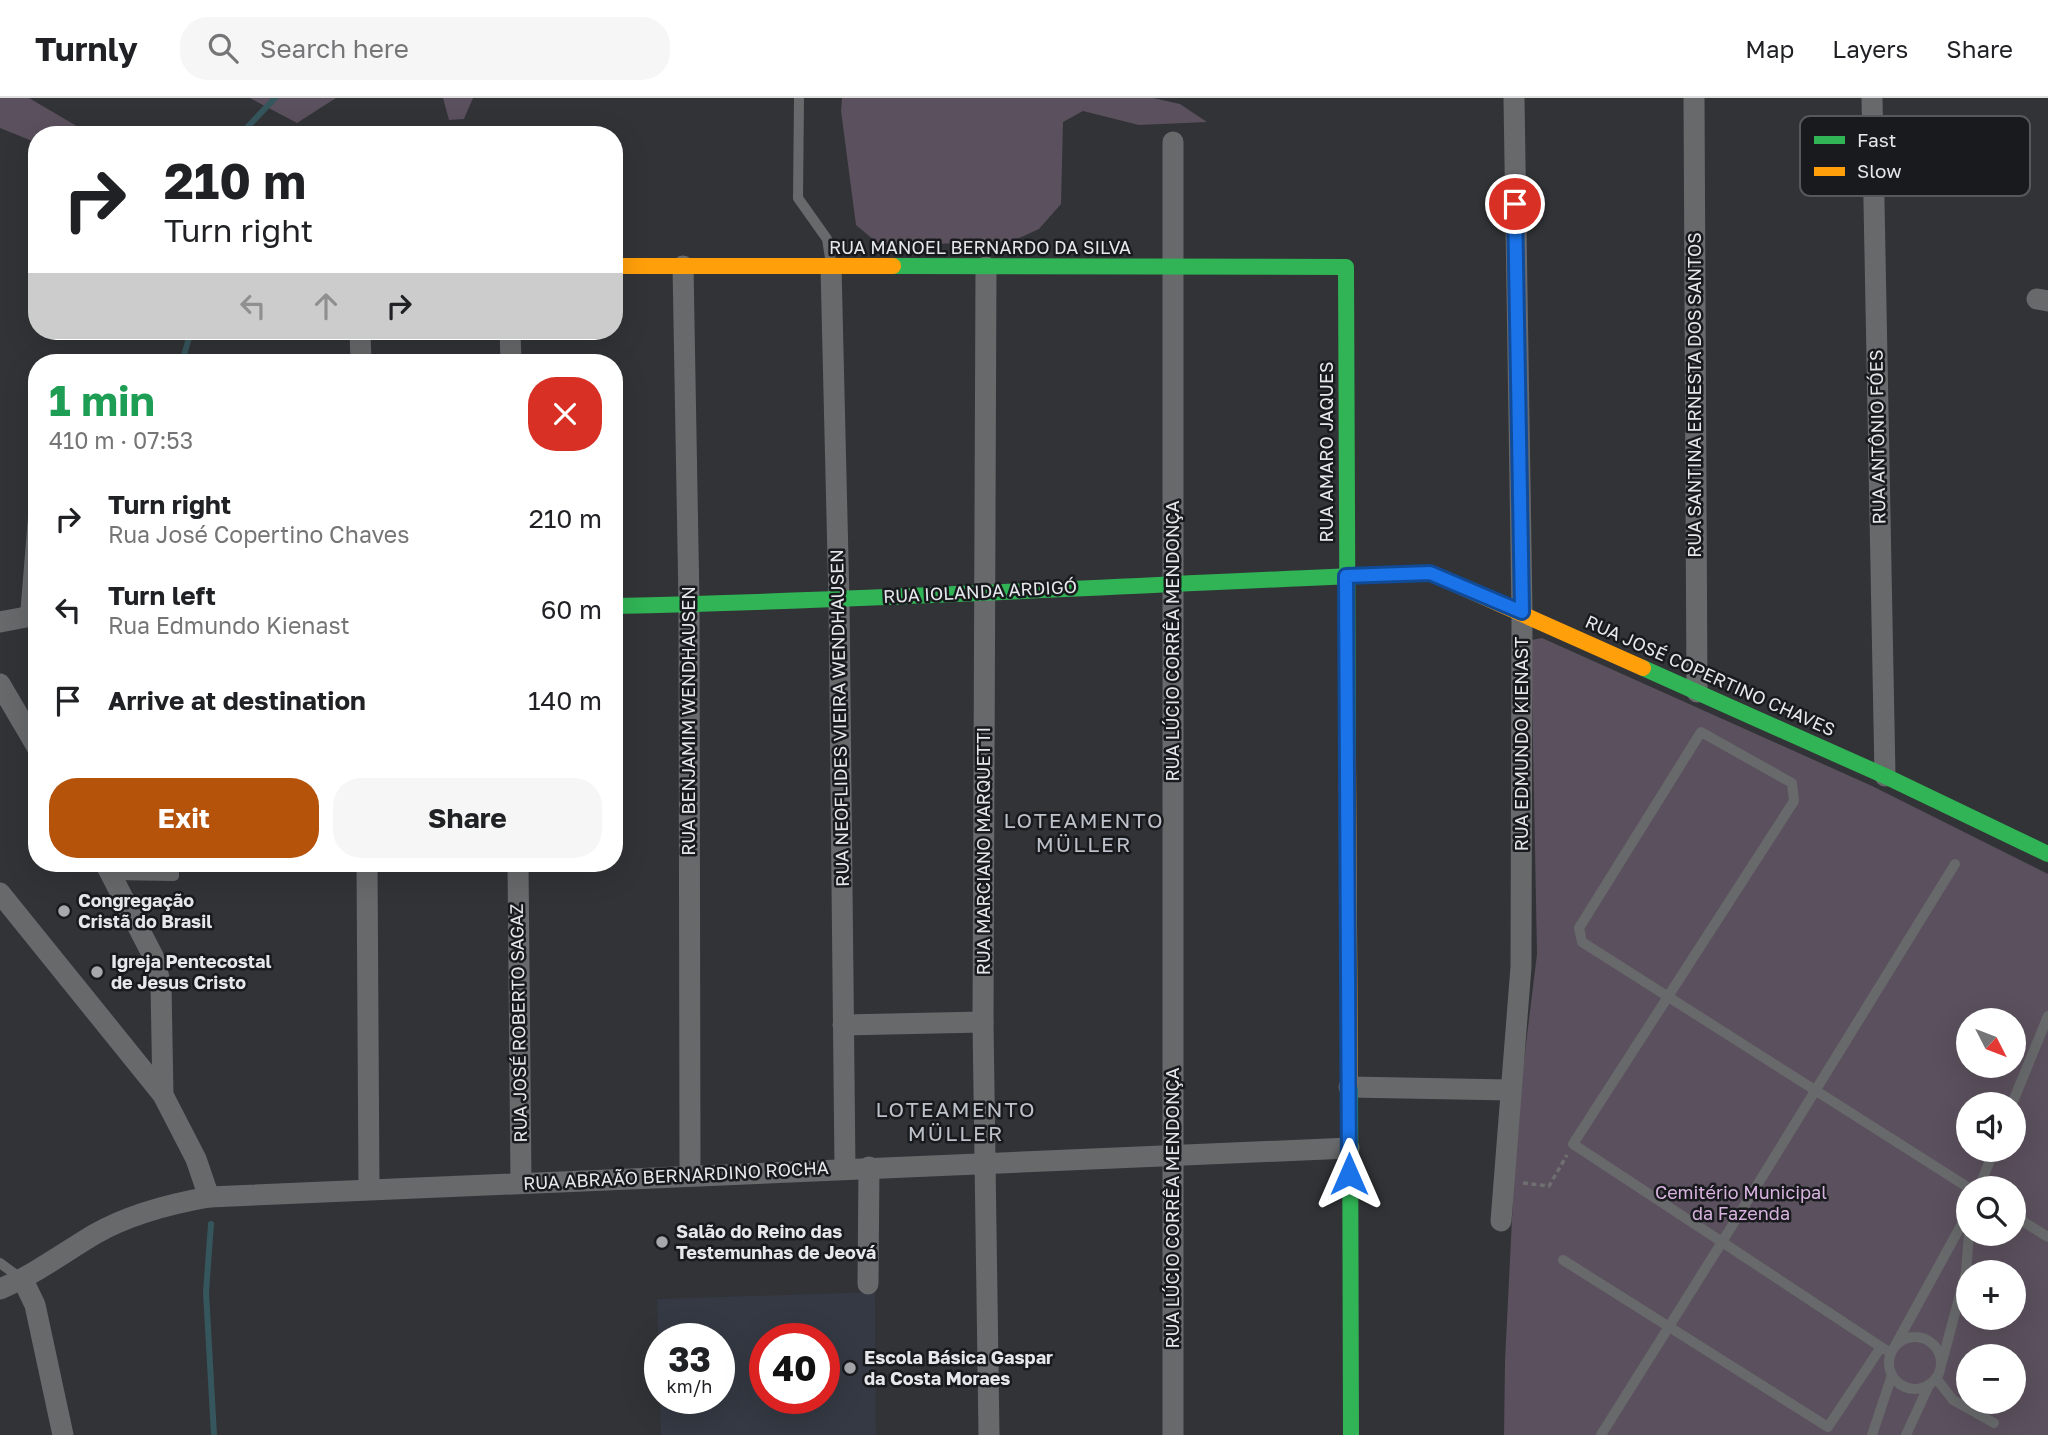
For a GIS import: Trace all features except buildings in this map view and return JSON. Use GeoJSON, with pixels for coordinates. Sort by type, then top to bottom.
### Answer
{"type":"FeatureCollection","features":[{"type":"Feature","properties":{"kind":"street","name":"RUA EDMUNDO KIENAST"},"geometry":{"type":"LineString","coordinates":[[1501,1221],[1521,967],[1522,612],[1514,98]]}},
{"type":"Feature","properties":{"kind":"street","name":"RUA SANTINA ERNESTA DOS SANTOS"},"geometry":{"type":"LineString","coordinates":[[1694,98],[1697,692]]}},
{"type":"Feature","properties":{"kind":"street","name":"RUA ANTÔNIO FÓES"},"geometry":{"type":"LineString","coordinates":[[1872,98],[1872,116]]}},
{"type":"Feature","properties":{"kind":"street","name":"RUA LÚCIO CORRÊA MENDONÇA"},"geometry":{"type":"LineString","coordinates":[[1173,142],[1173,1435]]}},
{"type":"Feature","properties":{"kind":"street","name":"RUA ANTÔNIO FÓES"},"geometry":{"type":"LineString","coordinates":[[1874,196],[1885,776]]}},
{"type":"Feature","properties":{"kind":"street","name":"RUA MANOEL BERNARDO DA SILVA"},"geometry":{"type":"LineString","coordinates":[[623,266],[1346,267]]}},
{"type":"Feature","properties":{"kind":"street","name":"RUA BENJAMIM WENDHAUSEN"},"geometry":{"type":"LineString","coordinates":[[683,266],[689,603],[690,1175]]}},
{"type":"Feature","properties":{"kind":"street","name":"RUA NEOFLIDES VIEIRA WENDHAUSEN"},"geometry":{"type":"LineString","coordinates":[[831,267],[839,601],[845,1169]]}},
{"type":"Feature","properties":{"kind":"street","name":"RUA MARCIANO MARQUETTI"},"geometry":{"type":"LineString","coordinates":[[986,267],[983,1021],[989,1435]]}},
{"type":"Feature","properties":{"kind":"street","name":"RUA AMARO JAQUES"},"geometry":{"type":"LineString","coordinates":[[1346,267],[1351,1435]]}},
{"type":"Feature","properties":{"kind":"street","name":"RUA JOSÉ COPERTINO CHAVES"},"geometry":{"type":"LineString","coordinates":[[1346,576],[1430,573],[1885,776],[2048,854]]}},
{"type":"Feature","properties":{"kind":"street","name":"RUA IOLANDA ARDIGÓ"},"geometry":{"type":"LineString","coordinates":[[623,606],[839,601],[984,591],[1346,576]]}},
{"type":"Feature","properties":{"kind":"street"},"geometry":{"type":"LineString","coordinates":[[0,622],[28,616]]}},
{"type":"Feature","properties":{"kind":"street"},"geometry":{"type":"LineString","coordinates":[[0,684],[28,732]]}},
{"type":"Feature","properties":{"kind":"street"},"geometry":{"type":"LineString","coordinates":[[110,872],[153,956],[161,985],[163,1094]]}},
{"type":"Feature","properties":{"kind":"street"},"geometry":{"type":"LineString","coordinates":[[368,872],[369,1189]]}},
{"type":"Feature","properties":{"kind":"street","name":"RUA JOSÉ ROBERTO SAGAZ"},"geometry":{"type":"LineString","coordinates":[[517,872],[521,1183]]}},
{"type":"Feature","properties":{"kind":"street"},"geometry":{"type":"LineString","coordinates":[[0,893],[163,1094],[196,1159],[209,1197]]}},
{"type":"Feature","properties":{"kind":"street"},"geometry":{"type":"LineString","coordinates":[[843,1025],[983,1021]]}},
{"type":"Feature","properties":{"kind":"street"},"geometry":{"type":"LineString","coordinates":[[1349,1087],[1510,1090]]}},
{"type":"Feature","properties":{"kind":"street","name":"RUA ABRAÃO BERNARDINO ROCHA"},"geometry":{"type":"LineString","coordinates":[[0,1289],[23,1280],[122,1220],[181,1202],[209,1197],[869,1167],[1173,1157],[1349,1147]]}},
{"type":"Feature","properties":{"kind":"street"},"geometry":{"type":"LineString","coordinates":[[868,1284],[869,1167]]}},
{"type":"Feature","properties":{"kind":"street"},"geometry":{"type":"LineString","coordinates":[[23,1280],[35,1305],[63,1435]]}},
{"type":"Feature","properties":{"kind":"lane"},"geometry":{"type":"LineString","coordinates":[[799,98],[798,198],[827,239],[831,267]]}},
{"type":"Feature","properties":{"kind":"lane"},"geometry":{"type":"LineString","coordinates":[[1889,1349],[1573,1144],[1666,994],[1794,801],[1792,783],[1706,732],[1697,735],[1578,932],[1582,942],[1666,994],[1956,1180]]}},
{"type":"Feature","properties":{"kind":"lane"},"geometry":{"type":"LineString","coordinates":[[1601,1435],[1955,864]]}},
{"type":"Feature","properties":{"kind":"lane"},"geometry":{"type":"LineString","coordinates":[[136,872],[174,876],[174,872]]}},
{"type":"Feature","properties":{"kind":"lane"},"geometry":{"type":"LineString","coordinates":[[2017,1092],[2048,1016]]}},
{"type":"Feature","properties":{"kind":"lane"},"geometry":{"type":"LineString","coordinates":[[2026,1223],[2048,1237]]}},
{"type":"Feature","properties":{"kind":"lane"},"geometry":{"type":"LineString","coordinates":[[1563,1260],[1825,1431],[1889,1349],[1956,1233]]}},
{"type":"Feature","properties":{"kind":"lane"},"geometry":{"type":"LineString","coordinates":[[1906,1435],[1935,1377],[1966,1272],[1968,1246]]}},
{"type":"Feature","properties":{"kind":"lane"},"geometry":{"type":"LineString","coordinates":[[0,1263],[23,1280]]}},
{"type":"Feature","properties":{"kind":"lane"},"geometry":{"type":"LineString","coordinates":[[1889,1349],[1910,1338],[1926,1340],[1938,1352],[1935,1377],[1953,1400],[1994,1423]]}},
{"type":"Feature","properties":{"kind":"lane"},"geometry":{"type":"LineString","coordinates":[[1872,1435],[1892,1375],[1889,1349]]}},
{"type":"Feature","properties":{"kind":"lane"},"geometry":{"type":"LineString","coordinates":[[1892,1375],[1900,1384],[1911,1389],[1935,1377]]}},
{"type":"Feature","properties":{"kind":"path"},"geometry":{"type":"LineString","coordinates":[[1514,1182],[1549,1186],[1573,1144]]}},
{"type":"Feature","properties":{"kind":"shaded area","name":"Escola Básica Gaspar da Costa Moraes"},"geometry":{"type":"Polygon","coordinates":[[[875,1292],[876,1435],[661,1435],[660,1414],[735,1414],[735,1323],[658,1323],[657,1299],[875,1292]]]}},
{"type":"Feature","properties":{"kind":"green space"},"geometry":{"type":"Polygon","coordinates":[[[0,98],[29,98],[77,126],[28,126],[28,139],[0,128],[0,98]]]}},
{"type":"Feature","properties":{"kind":"green space"},"geometry":{"type":"Polygon","coordinates":[[[250,98],[336,98],[297,123],[250,98]]]}},
{"type":"Feature","properties":{"kind":"green space"},"geometry":{"type":"Polygon","coordinates":[[[443,98],[473,98],[464,119],[449,120],[443,98]]]}},
{"type":"Feature","properties":{"kind":"green space"},"geometry":{"type":"Polygon","coordinates":[[[842,98],[1153,98],[1180,104],[1207,122],[1139,125],[1083,111],[1063,122],[1061,204],[1039,229],[1013,241],[881,246],[856,225],[841,111],[842,98]]]}},
{"type":"Feature","properties":{"kind":"green space","name":"Cemitério Municipal da Fazenda"},"geometry":{"type":"Polygon","coordinates":[[[1542,638],[1872,786],[2048,874],[2048,1435],[1504,1435],[1517,1117],[1537,954],[1531,640],[1542,638]]]}},
{"type":"Feature","properties":{"kind":"waterway"},"geometry":{"type":"LineString","coordinates":[[249,126],[275,98]]}},
{"type":"Feature","properties":{"kind":"waterway"},"geometry":{"type":"LineString","coordinates":[[184,354],[188,340]]}},
{"type":"Feature","properties":{"kind":"waterway"},"geometry":{"type":"LineString","coordinates":[[211,1224],[206,1292],[214,1435]]}},
{"type":"Feature","properties":{"kind":"traffic: fast"},"geometry":{"type":"LineString","coordinates":[[893,266],[1346,267],[1348,758]]}},
{"type":"Feature","properties":{"kind":"traffic: fast"},"geometry":{"type":"LineString","coordinates":[[623,606],[1398,574]]}},
{"type":"Feature","properties":{"kind":"traffic: fast"},"geometry":{"type":"LineString","coordinates":[[1643,668],[1885,776],[2048,854]]}},
{"type":"Feature","properties":{"kind":"traffic: fast"},"geometry":{"type":"LineString","coordinates":[[1350,1085],[1351,1435]]}},
{"type":"Feature","properties":{"kind":"traffic: slow"},"geometry":{"type":"LineString","coordinates":[[623,266],[893,266]]}},
{"type":"Feature","properties":{"kind":"traffic: slow"},"geometry":{"type":"LineString","coordinates":[[1398,574],[1430,573],[1643,668]]}},
{"type":"Feature","properties":{"kind":"traffic: slow"},"geometry":{"type":"LineString","coordinates":[[1348,758],[1350,1085]]}},
{"type":"Feature","properties":{"kind":"place","name":"Congregação Cristã do Brasil"},"geometry":{"type":"Point","coordinates":[64,911]}},
{"type":"Feature","properties":{"kind":"place","name":"Igreja Pentecostal de Jesus Cristo"},"geometry":{"type":"Point","coordinates":[97,972]}},
{"type":"Feature","properties":{"kind":"place","name":"Salão do Reino das Testemunhas de Jeová"},"geometry":{"type":"Point","coordinates":[662,1242]}},
{"type":"Feature","properties":{"kind":"place","name":"Escola Básica Gaspar da Costa Moraes"},"geometry":{"type":"Point","coordinates":[850,1368]}},
{"type":"Feature","properties":{"kind":"district","name":"LOTEAMENTO MÜLLER"},"geometry":{"type":"Point","coordinates":[1084,833]}},
{"type":"Feature","properties":{"kind":"district","name":"LOTEAMENTO MÜLLER"},"geometry":{"type":"Point","coordinates":[956,1122]}},
{"type":"Feature","properties":{"kind":"route"},"geometry":{"type":"LineString","coordinates":[[1349,1174],[1346,576],[1430,573],[1522,612],[1515,204]]}}]}
